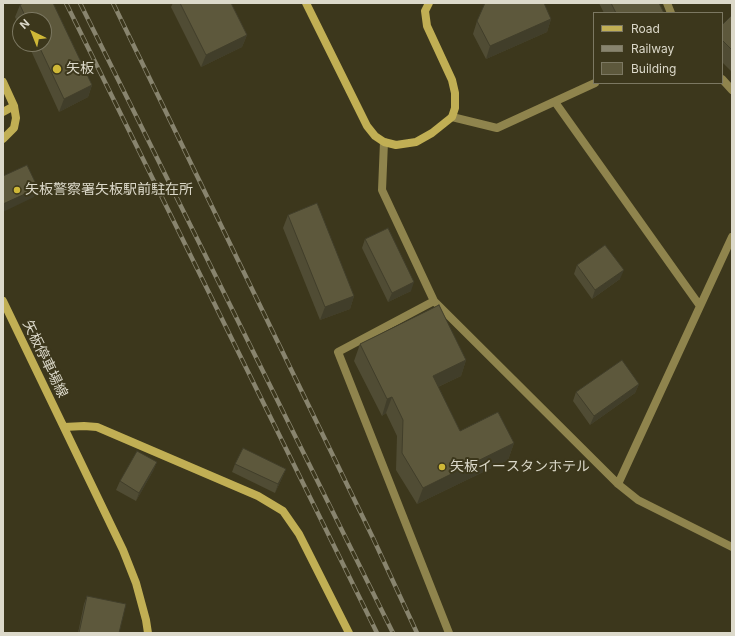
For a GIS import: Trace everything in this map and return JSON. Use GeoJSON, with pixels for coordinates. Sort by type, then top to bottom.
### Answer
{"type":"FeatureCollection","features":[{"type":"Feature","properties":{"kind":"street"},"geometry":{"type":"LineString","coordinates":[[306,3],[367,126],[375,136],[384,142],[396,145],[416,142],[432,133],[452,117],[455,108],[455,93],[452,80],[427,26],[425,11],[429,3]]}},
{"type":"Feature","properties":{"kind":"street"},"geometry":{"type":"LineString","coordinates":[[667,3],[672,12]]}},
{"type":"Feature","properties":{"kind":"street"},"geometry":{"type":"LineString","coordinates":[[723,80],[732,90]]}},
{"type":"Feature","properties":{"kind":"street"},"geometry":{"type":"LineString","coordinates":[[3,82],[5,92],[14,106],[16,118],[14,128],[3,139]]}},
{"type":"Feature","properties":{"kind":"street"},"geometry":{"type":"LineString","coordinates":[[452,117],[497,128],[594,84]]}},
{"type":"Feature","properties":{"kind":"street"},"geometry":{"type":"LineString","coordinates":[[555,102],[700,306]]}},
{"type":"Feature","properties":{"kind":"street"},"geometry":{"type":"LineString","coordinates":[[3,112],[14,106]]}},
{"type":"Feature","properties":{"kind":"street"},"geometry":{"type":"LineString","coordinates":[[384,142],[382,190],[434,301],[618,484],[638,500],[732,547]]}},
{"type":"Feature","properties":{"kind":"street"},"geometry":{"type":"LineString","coordinates":[[618,484],[732,237]]}},
{"type":"Feature","properties":{"kind":"street","name":"矢板停車場線"},"geometry":{"type":"LineString","coordinates":[[3,301],[124,550],[136,583],[148,633]]}},
{"type":"Feature","properties":{"kind":"street"},"geometry":{"type":"LineString","coordinates":[[434,301],[338,352],[449,633]]}},
{"type":"Feature","properties":{"kind":"street"},"geometry":{"type":"LineString","coordinates":[[64,427],[97,427],[258,496],[283,511],[299,534],[349,633]]}},
{"type":"Feature","properties":{"kind":"building"},"geometry":{"type":"Polygon","coordinates":[[[23,3],[53,3],[92,85],[64,99],[42,52],[52,52],[52,12],[23,12],[20,5],[23,3]]]}},
{"type":"Feature","properties":{"kind":"building"},"geometry":{"type":"Polygon","coordinates":[[[180,3],[231,3],[247,35],[206,55],[180,3]]]}},
{"type":"Feature","properties":{"kind":"building"},"geometry":{"type":"Polygon","coordinates":[[[485,3],[544,3],[551,19],[490,46],[477,21],[485,3]]]}},
{"type":"Feature","properties":{"kind":"building"},"geometry":{"type":"Polygon","coordinates":[[[611,3],[659,3],[664,12],[616,12],[611,3]]]}},
{"type":"Feature","properties":{"kind":"building"},"geometry":{"type":"Polygon","coordinates":[[[732,15],[732,50],[723,41],[723,24],[732,15]]]}},
{"type":"Feature","properties":{"kind":"building","name":"矢板警察署矢板駅前駐在所"},"geometry":{"type":"Polygon","coordinates":[[[27,165],[38,188],[3,204],[3,176],[27,165]]]}},
{"type":"Feature","properties":{"kind":"building"},"geometry":{"type":"Polygon","coordinates":[[[317,203],[354,296],[325,307],[288,215],[317,203]]]}},
{"type":"Feature","properties":{"kind":"building"},"geometry":{"type":"Polygon","coordinates":[[[388,228],[414,282],[392,293],[365,239],[388,228]]]}},
{"type":"Feature","properties":{"kind":"building"},"geometry":{"type":"Polygon","coordinates":[[[605,245],[624,270],[595,290],[577,265],[605,245]]]}},
{"type":"Feature","properties":{"kind":"building"},"geometry":{"type":"Polygon","coordinates":[[[439,305],[466,360],[433,376],[460,431],[498,412],[514,443],[423,488],[402,453],[403,420],[392,397],[387,399],[360,344],[439,305]]]}},
{"type":"Feature","properties":{"kind":"building"},"geometry":{"type":"Polygon","coordinates":[[[622,360],[639,384],[594,416],[576,392],[622,360]]]}},
{"type":"Feature","properties":{"kind":"building"},"geometry":{"type":"Polygon","coordinates":[[[243,448],[286,469],[278,484],[235,464],[243,448]]]}},
{"type":"Feature","properties":{"kind":"building"},"geometry":{"type":"Polygon","coordinates":[[[137,451],[157,462],[139,493],[120,481],[137,451]]]}},
{"type":"Feature","properties":{"kind":"building"},"geometry":{"type":"Polygon","coordinates":[[[87,596],[126,604],[119,633],[79,633],[87,596]]]}},
{"type":"Feature","properties":{"kind":"railway"},"geometry":{"type":"LineString","coordinates":[[66,3],[377,633]]}},
{"type":"Feature","properties":{"kind":"railway"},"geometry":{"type":"LineString","coordinates":[[80,3],[393,633]]}},
{"type":"Feature","properties":{"kind":"railway"},"geometry":{"type":"LineString","coordinates":[[113,3],[373,538],[417,633]]}},
{"type":"Feature","properties":{"kind":"place","name":"矢板"},"geometry":{"type":"Point","coordinates":[57,69]}},
{"type":"Feature","properties":{"kind":"place","name":"矢板警察署矢板駅前駐在所"},"geometry":{"type":"Point","coordinates":[17,190]}},
{"type":"Feature","properties":{"kind":"place","name":"矢板イースタンホテル"},"geometry":{"type":"Point","coordinates":[442,467]}}]}
